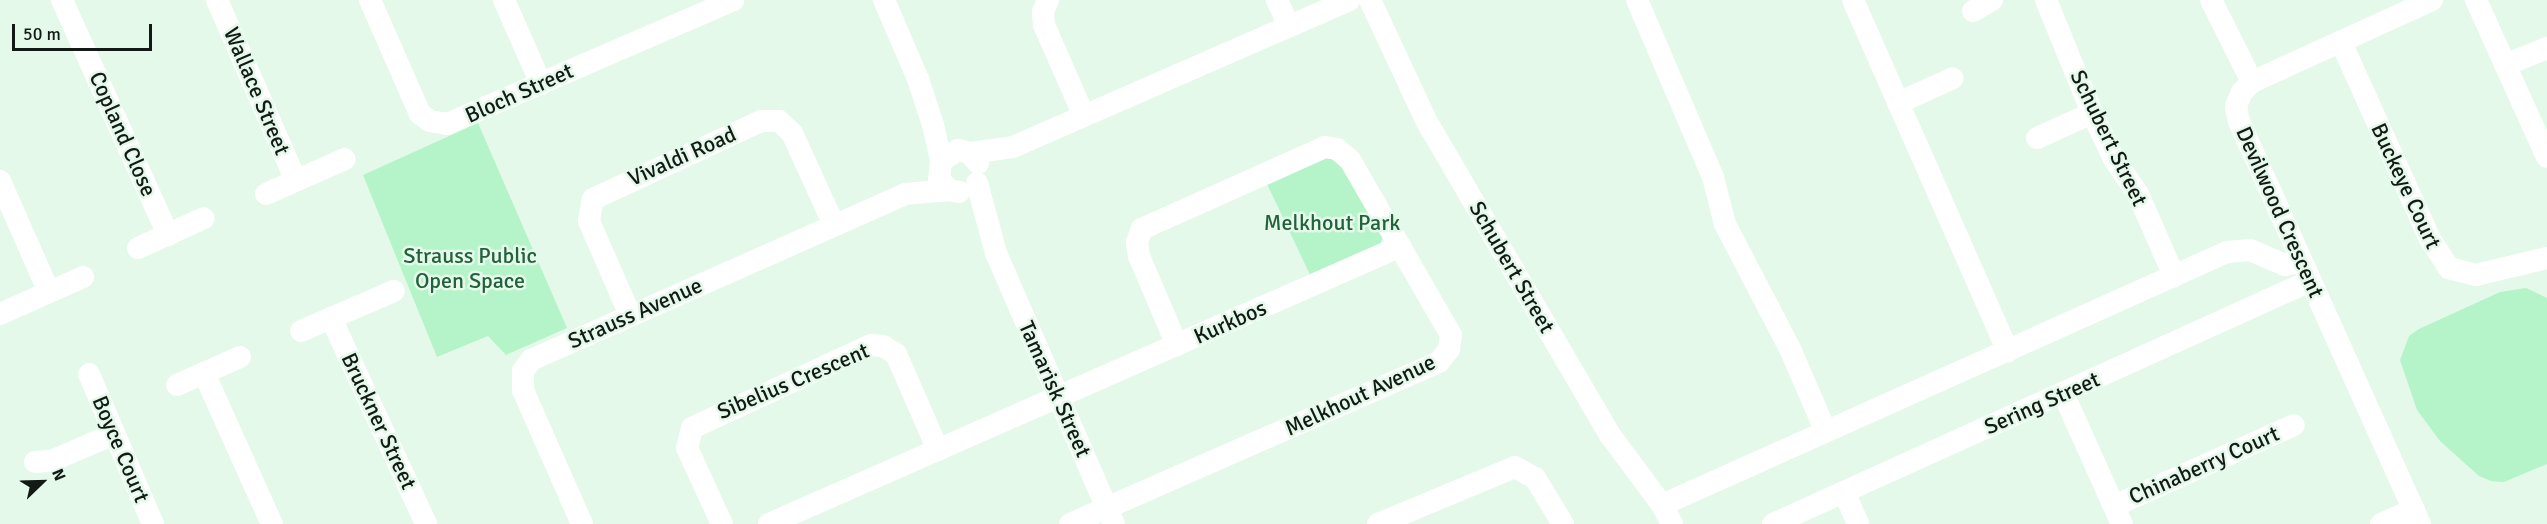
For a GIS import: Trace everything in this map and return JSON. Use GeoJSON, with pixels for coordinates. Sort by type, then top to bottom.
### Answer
{"type":"FeatureCollection","features":[{"type":"Feature","properties":{"kind":"street","name":"Copland Close"},"geometry":{"type":"LineString","coordinates":[[62,0],[168,235]]}},
{"type":"Feature","properties":{"kind":"street","name":"Wallace Street"},"geometry":{"type":"LineString","coordinates":[[217,0],[296,181]]}},
{"type":"Feature","properties":{"kind":"street","name":"Bloch Street"},"geometry":{"type":"LineString","coordinates":[[370,0],[417,108],[430,121],[447,124],[733,0]]}},
{"type":"Feature","properties":{"kind":"street"},"geometry":{"type":"LineString","coordinates":[[504,0],[541,84]]}},
{"type":"Feature","properties":{"kind":"street"},"geometry":{"type":"LineString","coordinates":[[884,0],[918,79],[940,164],[939,179],[951,191],[963,193],[1013,147]]}},
{"type":"Feature","properties":{"kind":"street"},"geometry":{"type":"LineString","coordinates":[[1048,0],[1043,12],[1044,25],[1084,116]]}},
{"type":"Feature","properties":{"kind":"street"},"geometry":{"type":"LineString","coordinates":[[1278,0],[1289,26]]}},
{"type":"Feature","properties":{"kind":"street"},"geometry":{"type":"LineString","coordinates":[[940,164],[951,152],[1013,147],[1349,0]]}},
{"type":"Feature","properties":{"kind":"street","name":"Schubert Street"},"geometry":{"type":"LineString","coordinates":[[1370,0],[1427,122],[1610,435],[1667,515]]}},
{"type":"Feature","properties":{"kind":"street"},"geometry":{"type":"LineString","coordinates":[[1637,0],[1713,177],[1725,224],[1791,351],[1826,432]]}},
{"type":"Feature","properties":{"kind":"street"},"geometry":{"type":"LineString","coordinates":[[1853,0],[2008,351]]}},
{"type":"Feature","properties":{"kind":"street","name":"Schubert Street"},"geometry":{"type":"LineString","coordinates":[[2046,0],[2092,113],[2114,159],[2138,194],[2174,276]]}},
{"type":"Feature","properties":{"kind":"street"},"geometry":{"type":"LineString","coordinates":[[2211,0],[2252,82],[2432,0]]}},
{"type":"Feature","properties":{"kind":"street"},"geometry":{"type":"LineString","coordinates":[[2476,0],[2547,157]]}},
{"type":"Feature","properties":{"kind":"street","name":"Buckeye Court"},"geometry":{"type":"LineString","coordinates":[[2341,42],[2430,239],[2449,268],[2476,275],[2547,258]]}},
{"type":"Feature","properties":{"kind":"street"},"geometry":{"type":"LineString","coordinates":[[2505,65],[2547,48]]}},
{"type":"Feature","properties":{"kind":"street"},"geometry":{"type":"LineString","coordinates":[[1898,103],[1953,78]]}},
{"type":"Feature","properties":{"kind":"street"},"geometry":{"type":"LineString","coordinates":[[918,79],[967,152],[979,164],[978,180]]}},
{"type":"Feature","properties":{"kind":"street","name":"Devilwood Crescent"},"geometry":{"type":"LineString","coordinates":[[2252,82],[2238,98],[2236,114],[2417,517]]}},
{"type":"Feature","properties":{"kind":"street"},"geometry":{"type":"LineString","coordinates":[[2037,138],[2092,113]]}},
{"type":"Feature","properties":{"kind":"street","name":"Vivaldi Road"},"geometry":{"type":"LineString","coordinates":[[630,315],[589,221],[593,199],[761,121],[779,121],[789,128],[834,225]]}},
{"type":"Feature","properties":{"kind":"street","name":"Melkhout Avenue"},"geometry":{"type":"LineString","coordinates":[[1070,524],[1110,516],[1443,358],[1451,342],[1449,329],[1343,152],[1325,147],[1148,224],[1139,235],[1139,256],[1177,345]]}},
{"type":"Feature","properties":{"kind":"street","name":"Wallace Street"},"geometry":{"type":"LineString","coordinates":[[266,194],[345,159]]}},
{"type":"Feature","properties":{"kind":"street","name":"Strauss Avenue"},"geometry":{"type":"LineString","coordinates":[[905,195],[940,164]]}},
{"type":"Feature","properties":{"kind":"street","name":"Tamarisk Street"},"geometry":{"type":"LineString","coordinates":[[978,180],[996,253],[1110,516]]}},
{"type":"Feature","properties":{"kind":"street"},"geometry":{"type":"LineString","coordinates":[[0,181],[49,292]]}},
{"type":"Feature","properties":{"kind":"street","name":"Strauss Avenue"},"geometry":{"type":"LineString","coordinates":[[582,524],[523,390],[522,377],[536,356],[905,195],[951,191]]}},
{"type":"Feature","properties":{"kind":"street","name":"Tamarisk Street"},"geometry":{"type":"LineString","coordinates":[[951,191],[996,253]]}},
{"type":"Feature","properties":{"kind":"street"},"geometry":{"type":"LineString","coordinates":[[138,248],[204,218]]}},
{"type":"Feature","properties":{"kind":"street","name":"Kurkbos"},"geometry":{"type":"LineString","coordinates":[[1058,397],[1401,246]]}},
{"type":"Feature","properties":{"kind":"street"},"geometry":{"type":"LineString","coordinates":[[1667,515],[1826,432],[2235,250],[2250,250],[2278,264],[2306,271]]}},
{"type":"Feature","properties":{"kind":"street","name":"Sering Street"},"geometry":{"type":"LineString","coordinates":[[1773,524],[2062,393],[2306,271]]}},
{"type":"Feature","properties":{"kind":"street"},"geometry":{"type":"LineString","coordinates":[[0,314],[83,277]]}},
{"type":"Feature","properties":{"kind":"street"},"geometry":{"type":"LineString","coordinates":[[302,331],[394,291]]}},
{"type":"Feature","properties":{"kind":"street","name":"Bruckner Street"},"geometry":{"type":"LineString","coordinates":[[331,318],[426,524]]}},
{"type":"Feature","properties":{"kind":"street","name":"Sibelius Crescent"},"geometry":{"type":"LineString","coordinates":[[722,524],[687,448],[692,428],[871,345],[883,345],[896,354],[938,450]]}},
{"type":"Feature","properties":{"kind":"street"},"geometry":{"type":"LineString","coordinates":[[177,385],[240,357]]}},
{"type":"Feature","properties":{"kind":"street"},"geometry":{"type":"LineString","coordinates":[[204,373],[272,524]]}},
{"type":"Feature","properties":{"kind":"street","name":"Boyce Court"},"geometry":{"type":"LineString","coordinates":[[89,374],[153,524]]}},
{"type":"Feature","properties":{"kind":"street"},"geometry":{"type":"LineString","coordinates":[[2062,393],[2118,515]]}},
{"type":"Feature","properties":{"kind":"street"},"geometry":{"type":"LineString","coordinates":[[769,524],[1058,397]]}},
{"type":"Feature","properties":{"kind":"street","name":"Chinaberry Court"},"geometry":{"type":"LineString","coordinates":[[2118,515],[2294,425]]}},
{"type":"Feature","properties":{"kind":"street"},"geometry":{"type":"LineString","coordinates":[[35,462],[51,461],[114,434]]}},
{"type":"Feature","properties":{"kind":"street"},"geometry":{"type":"LineString","coordinates":[[1378,524],[1515,467],[1535,478],[1563,524]]}},
{"type":"Feature","properties":{"kind":"street"},"geometry":{"type":"LineString","coordinates":[[1844,492],[1858,524]]}},
{"type":"Feature","properties":{"kind":"street"},"geometry":{"type":"LineString","coordinates":[[2381,524],[2417,517]]}},
{"type":"Feature","properties":{"kind":"green space","name":"Strauss Public Open Space"},"geometry":{"type":"Polygon","coordinates":[[[478,123],[567,328],[506,355],[488,336],[437,357],[363,175],[478,123]]]}},
{"type":"Feature","properties":{"kind":"green space","name":"Melkhout Park"},"geometry":{"type":"Polygon","coordinates":[[[1334,154],[1383,236],[1379,248],[1312,279],[1267,184],[1334,154]]]}},
{"type":"Feature","properties":{"kind":"green space"},"geometry":{"type":"Polygon","coordinates":[[[2526,288],[2547,298],[2547,464],[2504,482],[2491,481],[2479,476],[2440,441],[2417,410],[2400,360],[2409,336],[2419,329],[2500,292],[2526,288]]]}}]}
